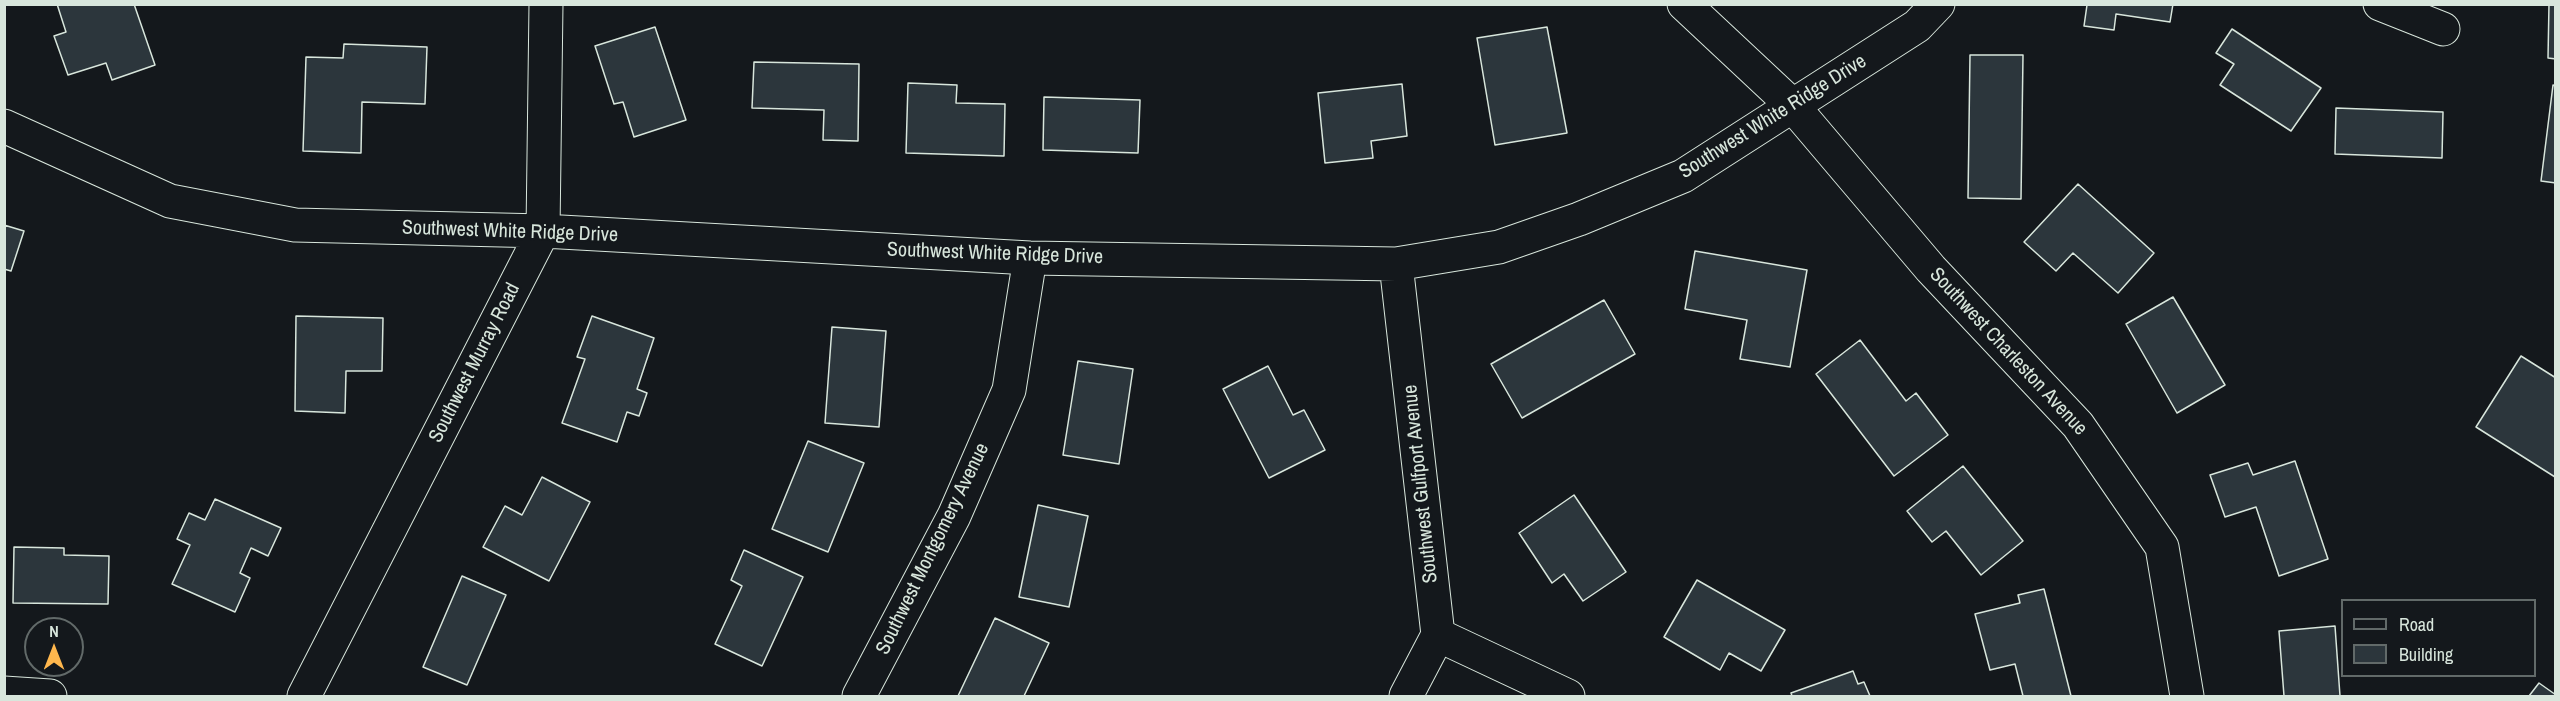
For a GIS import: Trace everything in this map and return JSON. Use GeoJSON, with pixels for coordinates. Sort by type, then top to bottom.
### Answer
{"type":"FeatureCollection","features":[{"type":"Feature","properties":{"kind":"street","name":"Southwest Murray Road"},"geometry":{"type":"LineString","coordinates":[[304,696],[543,231],[546,4]]}},
{"type":"Feature","properties":{"kind":"street","name":"Southwest Charleston Avenue"},"geometry":{"type":"LineString","coordinates":[[1684,4],[1792,105],[1931,269],[2078,425],[2162,547],[2187,696]]}},
{"type":"Feature","properties":{"kind":"street","name":"Southwest White Ridge Drive"},"geometry":{"type":"LineString","coordinates":[[4,126],[170,201],[295,225],[543,231],[1030,258],[1396,264],[1499,246],[1579,219],[1683,176],[1917,26],[1938,4]]}},
{"type":"Feature","properties":{"kind":"street"},"geometry":{"type":"LineString","coordinates":[[2380,4],[2443,28]]}},
{"type":"Feature","properties":{"kind":"street","name":"Southwest Montgomery Avenue"},"geometry":{"type":"LineString","coordinates":[[859,696],[954,516],[1009,390],[1030,258]]}},
{"type":"Feature","properties":{"kind":"street","name":"Southwest Gulfport Avenue"},"geometry":{"type":"LineString","coordinates":[[1396,264],[1438,635]]}},
{"type":"Feature","properties":{"kind":"street"},"geometry":{"type":"LineString","coordinates":[[1406,696],[1438,635],[1568,696]]}},
{"type":"Feature","properties":{"kind":"street"},"geometry":{"type":"LineString","coordinates":[[4,693],[50,696]]}},
{"type":"Feature","properties":{"kind":"building"},"geometry":{"type":"Polygon","coordinates":[[[57,4],[134,4],[155,65],[112,80],[106,63],[68,75],[54,36],[66,32],[57,4]]]}},
{"type":"Feature","properties":{"kind":"building"},"geometry":{"type":"Polygon","coordinates":[[[2085,4],[2173,4],[2170,22],[2116,14],[2114,30],[2084,26],[2087,5],[2085,4]]]}},
{"type":"Feature","properties":{"kind":"building"},"geometry":{"type":"Polygon","coordinates":[[[2549,4],[2556,4],[2556,59],[2548,58],[2549,4]]]}},
{"type":"Feature","properties":{"kind":"building"},"geometry":{"type":"Polygon","coordinates":[[[655,27],[686,120],[634,137],[623,102],[614,104],[595,46],[655,27]]]}},
{"type":"Feature","properties":{"kind":"building"},"geometry":{"type":"Polygon","coordinates":[[[1547,27],[1567,133],[1495,145],[1477,38],[1547,27]]]}},
{"type":"Feature","properties":{"kind":"building"},"geometry":{"type":"Polygon","coordinates":[[[2232,29],[2321,88],[2291,131],[2220,85],[2234,64],[2216,53],[2232,29]]]}},
{"type":"Feature","properties":{"kind":"building"},"geometry":{"type":"Polygon","coordinates":[[[344,44],[427,47],[425,104],[362,102],[361,153],[303,151],[306,57],[343,58],[344,44]]]}},
{"type":"Feature","properties":{"kind":"building"},"geometry":{"type":"Polygon","coordinates":[[[1970,55],[2023,55],[2021,199],[1968,198],[1970,55]]]}},
{"type":"Feature","properties":{"kind":"building"},"geometry":{"type":"Polygon","coordinates":[[[754,62],[859,64],[858,141],[823,140],[824,110],[752,108],[754,62]]]}},
{"type":"Feature","properties":{"kind":"building"},"geometry":{"type":"Polygon","coordinates":[[[908,83],[957,85],[956,103],[1005,104],[1004,156],[906,153],[908,83]]]}},
{"type":"Feature","properties":{"kind":"building"},"geometry":{"type":"Polygon","coordinates":[[[1402,84],[1407,136],[1371,141],[1373,158],[1325,163],[1318,93],[1402,84]]]}},
{"type":"Feature","properties":{"kind":"building"},"geometry":{"type":"Polygon","coordinates":[[[2553,85],[2556,86],[2556,183],[2541,181],[2553,85]]]}},
{"type":"Feature","properties":{"kind":"building"},"geometry":{"type":"Polygon","coordinates":[[[1044,97],[1140,100],[1138,153],[1043,150],[1044,97]]]}},
{"type":"Feature","properties":{"kind":"building"},"geometry":{"type":"Polygon","coordinates":[[[2336,108],[2443,112],[2442,158],[2335,154],[2336,108]]]}},
{"type":"Feature","properties":{"kind":"building"},"geometry":{"type":"Polygon","coordinates":[[[2078,184],[2154,253],[2118,293],[2073,253],[2056,271],[2024,242],[2078,184]]]}},
{"type":"Feature","properties":{"kind":"building"},"geometry":{"type":"Polygon","coordinates":[[[4,225],[24,231],[11,271],[4,269],[4,225]]]}},
{"type":"Feature","properties":{"kind":"building"},"geometry":{"type":"Polygon","coordinates":[[[1695,251],[1807,270],[1790,367],[1740,359],[1747,320],[1685,309],[1695,251]]]}},
{"type":"Feature","properties":{"kind":"building"},"geometry":{"type":"Polygon","coordinates":[[[2173,297],[2225,385],[2177,413],[2126,324],[2173,297]]]}},
{"type":"Feature","properties":{"kind":"building"},"geometry":{"type":"Polygon","coordinates":[[[1604,300],[1635,354],[1522,418],[1491,364],[1604,300]]]}},
{"type":"Feature","properties":{"kind":"building"},"geometry":{"type":"Polygon","coordinates":[[[296,316],[383,318],[382,371],[346,371],[345,413],[295,411],[296,316]]]}},
{"type":"Feature","properties":{"kind":"building"},"geometry":{"type":"Polygon","coordinates":[[[592,316],[654,338],[637,389],[647,393],[639,416],[627,412],[617,442],[562,423],[585,359],[577,357],[592,316]]]}},
{"type":"Feature","properties":{"kind":"building"},"geometry":{"type":"Polygon","coordinates":[[[832,327],[886,331],[879,427],[825,423],[832,327]]]}},
{"type":"Feature","properties":{"kind":"building"},"geometry":{"type":"Polygon","coordinates":[[[1860,340],[1906,401],[1916,393],[1948,435],[1894,476],[1816,374],[1860,340]]]}},
{"type":"Feature","properties":{"kind":"building"},"geometry":{"type":"Polygon","coordinates":[[[2521,356],[2556,378],[2555,477],[2476,427],[2521,356]]]}},
{"type":"Feature","properties":{"kind":"building"},"geometry":{"type":"Polygon","coordinates":[[[1078,361],[1133,369],[1119,464],[1063,455],[1078,361]]]}},
{"type":"Feature","properties":{"kind":"building"},"geometry":{"type":"Polygon","coordinates":[[[1268,366],[1293,415],[1304,410],[1325,450],[1269,478],[1223,389],[1268,366]]]}},
{"type":"Feature","properties":{"kind":"building"},"geometry":{"type":"Polygon","coordinates":[[[808,441],[864,463],[828,552],[772,529],[808,441]]]}},
{"type":"Feature","properties":{"kind":"building"},"geometry":{"type":"Polygon","coordinates":[[[2295,461],[2328,559],[2279,576],[2256,507],[2225,517],[2210,475],[2248,463],[2253,475],[2295,461]]]}},
{"type":"Feature","properties":{"kind":"building"},"geometry":{"type":"Polygon","coordinates":[[[1963,466],[2023,541],[1981,575],[1946,531],[1932,542],[1907,511],[1963,466]]]}},
{"type":"Feature","properties":{"kind":"building"},"geometry":{"type":"Polygon","coordinates":[[[542,477],[590,502],[549,581],[483,547],[505,506],[522,515],[542,477]]]}},
{"type":"Feature","properties":{"kind":"building"},"geometry":{"type":"Polygon","coordinates":[[[1574,495],[1626,572],[1583,601],[1564,574],[1552,583],[1519,533],[1574,495]]]}},
{"type":"Feature","properties":{"kind":"building"},"geometry":{"type":"Polygon","coordinates":[[[215,499],[281,528],[268,556],[251,548],[240,573],[250,578],[235,612],[172,584],[190,545],[177,539],[189,513],[205,520],[215,499]]]}},
{"type":"Feature","properties":{"kind":"building"},"geometry":{"type":"Polygon","coordinates":[[[1038,505],[1088,516],[1069,607],[1019,597],[1038,505]]]}},
{"type":"Feature","properties":{"kind":"building"},"geometry":{"type":"Polygon","coordinates":[[[14,547],[64,548],[64,555],[109,556],[108,604],[13,603],[14,547]]]}},
{"type":"Feature","properties":{"kind":"building"},"geometry":{"type":"Polygon","coordinates":[[[744,550],[803,577],[762,666],[715,644],[742,586],[731,580],[744,550]]]}},
{"type":"Feature","properties":{"kind":"building"},"geometry":{"type":"Polygon","coordinates":[[[462,576],[506,595],[467,685],[423,667],[462,576]]]}},
{"type":"Feature","properties":{"kind":"building"},"geometry":{"type":"Polygon","coordinates":[[[1697,580],[1785,630],[1761,671],[1729,653],[1720,670],[1664,637],[1697,580]]]}},
{"type":"Feature","properties":{"kind":"building"},"geometry":{"type":"Polygon","coordinates":[[[2044,589],[2071,696],[2023,696],[2015,664],[1990,670],[1975,614],[2020,603],[2018,595],[2044,589]]]}},
{"type":"Feature","properties":{"kind":"building"},"geometry":{"type":"Polygon","coordinates":[[[995,618],[1049,643],[1024,696],[958,696],[995,618]]]}},
{"type":"Feature","properties":{"kind":"building"},"geometry":{"type":"Polygon","coordinates":[[[2335,626],[2340,696],[2284,696],[2279,631],[2335,626]]]}},
{"type":"Feature","properties":{"kind":"building"},"geometry":{"type":"Polygon","coordinates":[[[1853,671],[1858,684],[1864,682],[1870,696],[1792,696],[1791,693],[1853,671]]]}},
{"type":"Feature","properties":{"kind":"building"},"geometry":{"type":"Polygon","coordinates":[[[2539,683],[2556,695],[2556,696],[2529,696],[2539,683]]]}}]}
